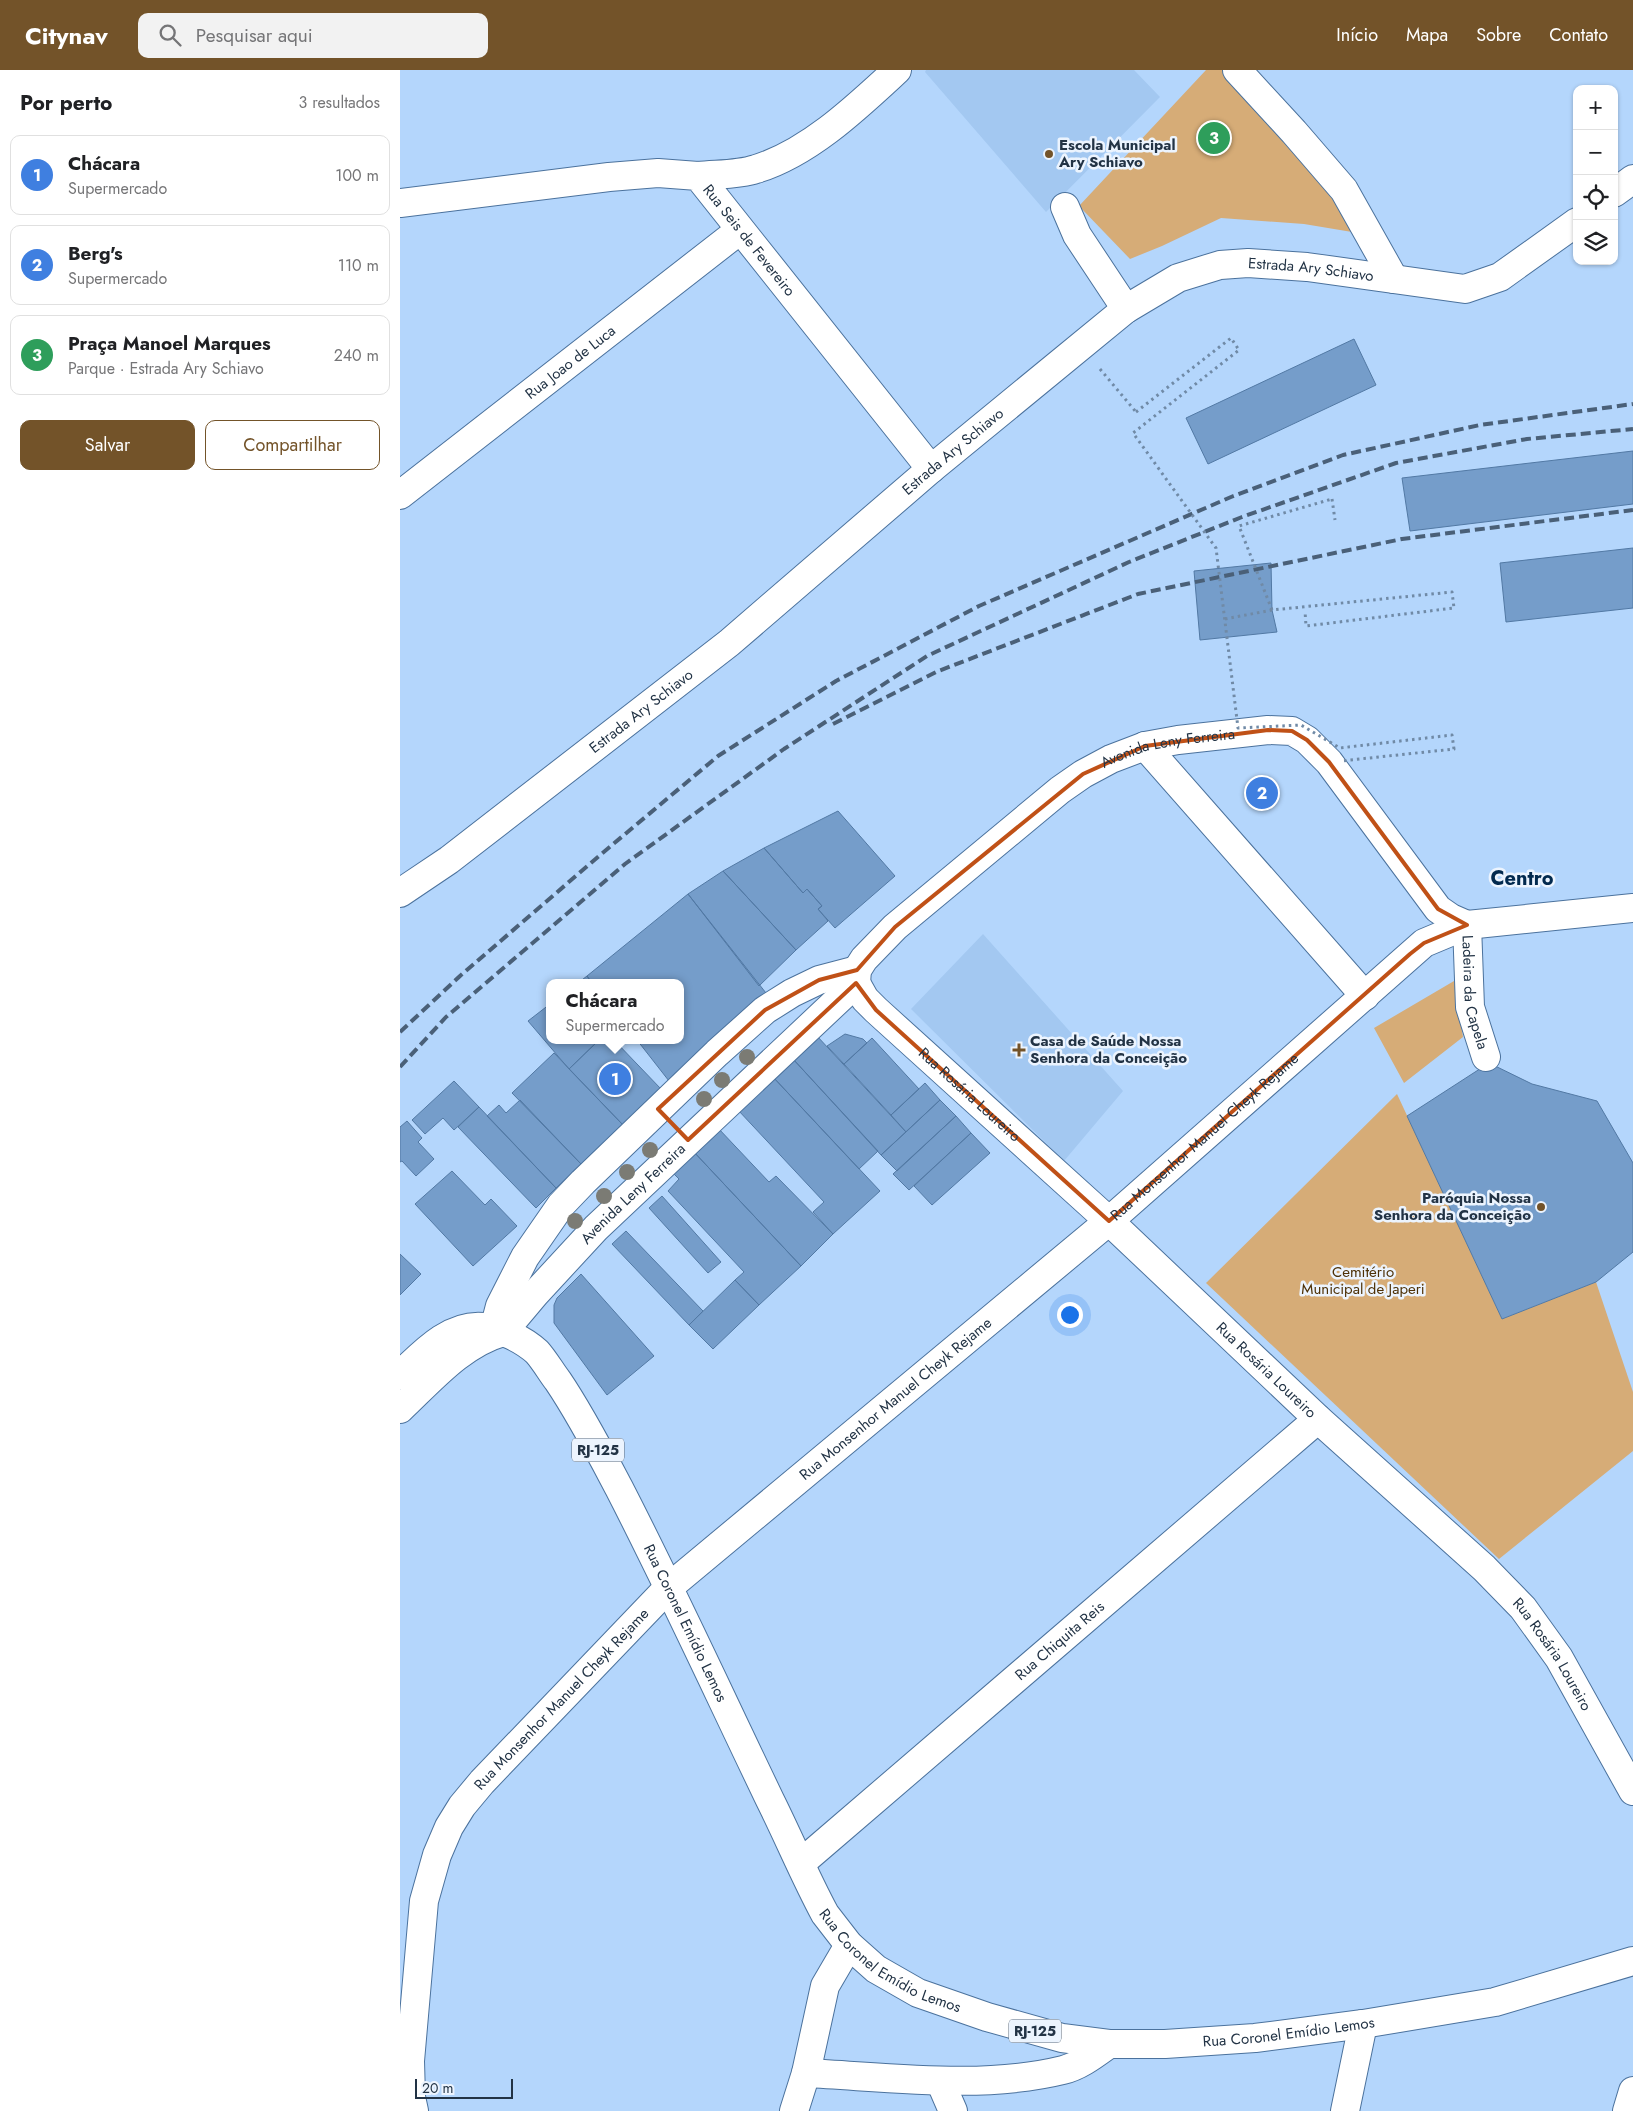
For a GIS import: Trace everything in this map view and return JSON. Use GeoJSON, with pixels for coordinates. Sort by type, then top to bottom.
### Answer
{"type":"FeatureCollection","features":[{"type":"Feature","properties":{"kind":"street"},"geometry":{"type":"LineString","coordinates":[[698,176],[755,170],[796,152],[856,107],[897,70]]}},
{"type":"Feature","properties":{"kind":"street"},"geometry":{"type":"LineString","coordinates":[[1237,70],[1344,190],[1394,278]]}},
{"type":"Feature","properties":{"kind":"street","name":"Rua Seis de Fevereiro"},"geometry":{"type":"LineString","coordinates":[[400,204],[609,177],[658,173],[698,176],[931,469]]}},
{"type":"Feature","properties":{"kind":"street"},"geometry":{"type":"LineString","coordinates":[[1618,190],[1633,179]]}},
{"type":"Feature","properties":{"kind":"street"},"geometry":{"type":"LineString","coordinates":[[1065,207],[1076,235],[1126,309]]}},
{"type":"Feature","properties":{"kind":"street","name":"Estrada Ary Schiavo"},"geometry":{"type":"LineString","coordinates":[[400,893],[449,860],[729,643],[931,469],[1126,309],[1178,278],[1220,265],[1266,264],[1394,278],[1447,288],[1465,289],[1482,285],[1500,277],[1573,225]]}},
{"type":"Feature","properties":{"kind":"street","name":"Rua Joao de Luca"},"geometry":{"type":"LineString","coordinates":[[400,494],[740,230]]}},
{"type":"Feature","properties":{"kind":"street","name":"Avenida Leny Ferreira"},"geometry":{"type":"LineString","coordinates":[[400,1409],[457,1356],[494,1329],[535,1294],[589,1235],[857,977],[864,959],[895,927],[1060,790],[1083,774],[1111,759],[1145,746],[1178,740],[1268,730],[1292,732],[1301,736],[1312,743],[1329,762],[1438,909],[1451,918],[1467,925]]}},
{"type":"Feature","properties":{"kind":"street"},"geometry":{"type":"LineString","coordinates":[[1145,746],[1364,996]]}},
{"type":"Feature","properties":{"kind":"street","name":"Rua Monsenhor Manuel Cheyk Rejame"},"geometry":{"type":"LineString","coordinates":[[414,2111],[411,2097],[410,2061],[410,1955],[429,1882],[449,1827],[462,1806],[504,1757],[668,1588],[1109,1221],[1424,943],[1467,925],[1633,908]]}},
{"type":"Feature","properties":{"kind":"street","name":"Ladeira da Capela"},"geometry":{"type":"LineString","coordinates":[[1467,925],[1470,1007],[1486,1056]]}},
{"type":"Feature","properties":{"kind":"street"},"geometry":{"type":"LineString","coordinates":[[400,1375],[426,1351],[461,1329],[494,1329],[505,1294],[525,1257],[542,1230],[566,1199],[658,1109],[765,1010],[792,992],[819,980],[857,977]]}},
{"type":"Feature","properties":{"kind":"street","name":"Rua Rosária Loureiro"},"geometry":{"type":"LineString","coordinates":[[857,977],[865,999],[876,1010],[1109,1221],[1318,1419],[1484,1568],[1523,1608],[1559,1658],[1633,1791]]}},
{"type":"Feature","properties":{"kind":"street"},"geometry":{"type":"LineString","coordinates":[[658,1109],[688,1140]]}},
{"type":"Feature","properties":{"kind":"street","name":"Rua Coronel Emídio Lemos"},"geometry":{"type":"LineString","coordinates":[[494,1329],[523,1342],[537,1353],[564,1390],[618,1488],[668,1588],[825,1914],[848,1945],[876,1969],[918,1993],[1062,2038],[1109,2044],[1165,2044],[1255,2038],[1363,2024],[1495,2002],[1633,1961]]}},
{"type":"Feature","properties":{"kind":"street","name":"Rua Chiquita Reis"},"geometry":{"type":"LineString","coordinates":[[801,1863],[1318,1419]]}},
{"type":"Feature","properties":{"kind":"street"},"geometry":{"type":"LineString","coordinates":[[794,2111],[806,2072],[825,1986],[848,1945]]}},
{"type":"Feature","properties":{"kind":"street"},"geometry":{"type":"LineString","coordinates":[[1345,2111],[1363,2024]]}},
{"type":"Feature","properties":{"kind":"street"},"geometry":{"type":"LineString","coordinates":[[806,2072],[940,2081],[1014,2078],[1064,2070],[1087,2060],[1109,2044]]}},
{"type":"Feature","properties":{"kind":"street"},"geometry":{"type":"LineString","coordinates":[[940,2081],[953,2111]]}},
{"type":"Feature","properties":{"kind":"street"},"geometry":{"type":"LineString","coordinates":[[1627,2111],[1633,2091]]}},
{"type":"Feature","properties":{"kind":"path"},"geometry":{"type":"LineString","coordinates":[[1080,346],[1136,412],[1231,338],[1239,350],[1133,433],[1216,548],[1238,728],[1301,725],[1340,748],[1452,735],[1454,749],[1341,762]]}},
{"type":"Feature","properties":{"kind":"path"},"geometry":{"type":"LineString","coordinates":[[1272,610],[1239,526],[1332,499],[1335,520]]}},
{"type":"Feature","properties":{"kind":"path"},"geometry":{"type":"LineString","coordinates":[[1225,619],[1272,610],[1452,592],[1454,608],[1306,626],[1305,611]]}},
{"type":"Feature","properties":{"kind":"highlighted area"},"geometry":{"type":"Polygon","coordinates":[[[1268,730],[1292,731],[1307,740],[1329,762],[1438,909],[1467,925],[1424,943],[1410,954],[1109,1221],[876,1010],[856,983],[688,1140],[658,1109],[765,1010],[819,980],[857,970],[895,927],[1083,774],[1145,746],[1268,730]]]}},
{"type":"Feature","properties":{"kind":"shaded area","name":"Escola Municipal Ary Schiavo"},"geometry":{"type":"Polygon","coordinates":[[[926,70],[1134,70],[1160,97],[1046,212],[925,72],[926,70]]]}},
{"type":"Feature","properties":{"kind":"shaded area","name":"Casa de Saúde Nossa Senhora da Conceição"},"geometry":{"type":"Polygon","coordinates":[[[983,934],[1123,1091],[1064,1161],[911,1009],[983,934]]]}},
{"type":"Feature","properties":{"kind":"green space"},"geometry":{"type":"Polygon","coordinates":[[[1206,70],[1225,70],[1370,235],[1304,224],[1221,218],[1130,259],[1079,206],[1206,70]]]}},
{"type":"Feature","properties":{"kind":"green space"},"geometry":{"type":"Polygon","coordinates":[[[1454,981],[1463,1037],[1404,1083],[1374,1028],[1454,981]]]}},
{"type":"Feature","properties":{"kind":"green space","name":"Cemitério Municipal de Japeri"},"geometry":{"type":"Polygon","coordinates":[[[1397,1094],[1502,1319],[1596,1282],[1633,1392],[1633,1451],[1499,1559],[1206,1283],[1397,1094]]]}},
{"type":"Feature","properties":{"kind":"building"},"geometry":{"type":"Polygon","coordinates":[[[1354,339],[1376,385],[1208,464],[1186,418],[1354,339]]]}},
{"type":"Feature","properties":{"kind":"building"},"geometry":{"type":"Polygon","coordinates":[[[1633,451],[1633,504],[1410,531],[1402,478],[1633,451]]]}},
{"type":"Feature","properties":{"kind":"building"},"geometry":{"type":"Polygon","coordinates":[[[1633,548],[1633,608],[1506,622],[1500,563],[1633,548]]]}},
{"type":"Feature","properties":{"kind":"building"},"geometry":{"type":"Polygon","coordinates":[[[1271,563],[1272,610],[1277,632],[1200,640],[1194,571],[1271,563]]]}},
{"type":"Feature","properties":{"kind":"building"},"geometry":{"type":"Polygon","coordinates":[[[838,811],[895,876],[835,928],[818,909],[822,906],[807,889],[803,893],[764,848],[838,811]]]}},
{"type":"Feature","properties":{"kind":"building"},"geometry":{"type":"Polygon","coordinates":[[[764,848],[803,893],[807,889],[822,906],[818,909],[828,921],[796,950],[723,871],[764,848]]]}},
{"type":"Feature","properties":{"kind":"building"},"geometry":{"type":"Polygon","coordinates":[[[723,871],[796,950],[759,986],[688,894],[723,871]]]}},
{"type":"Feature","properties":{"kind":"building"},"geometry":{"type":"Polygon","coordinates":[[[688,894],[766,993],[669,1081],[640,1044],[684,1044],[684,979],[589,979],[587,976],[688,894]]]}},
{"type":"Feature","properties":{"kind":"building"},"geometry":{"type":"Polygon","coordinates":[[[546,1007],[546,1042],[528,1021],[546,1007]]]}},
{"type":"Feature","properties":{"kind":"building"},"geometry":{"type":"Polygon","coordinates":[[[845,1034],[863,1039],[867,1043],[844,1064],[827,1046],[845,1034]]]}},
{"type":"Feature","properties":{"kind":"building"},"geometry":{"type":"Polygon","coordinates":[[[817,1036],[906,1132],[881,1155],[793,1059],[817,1036]]]}},
{"type":"Feature","properties":{"kind":"building"},"geometry":{"type":"Polygon","coordinates":[[[872,1038],[919,1089],[891,1115],[844,1064],[872,1038]]]}},
{"type":"Feature","properties":{"kind":"building"},"geometry":{"type":"Polygon","coordinates":[[[548,1044],[595,1044],[569,1069],[548,1044]]]}},
{"type":"Feature","properties":{"kind":"building"},"geometry":{"type":"Polygon","coordinates":[[[595,1044],[618,1044],[661,1089],[623,1125],[569,1069],[595,1044]]]}},
{"type":"Feature","properties":{"kind":"building"},"geometry":{"type":"Polygon","coordinates":[[[554,1053],[623,1125],[581,1164],[512,1093],[554,1053]]]}},
{"type":"Feature","properties":{"kind":"building"},"geometry":{"type":"Polygon","coordinates":[[[793,1059],[878,1151],[859,1169],[773,1077],[793,1059]]]}},
{"type":"Feature","properties":{"kind":"building","name":"Paróquia Nossa Senhora da Conceição"},"geometry":{"type":"Polygon","coordinates":[[[1489,1063],[1532,1084],[1597,1101],[1633,1163],[1633,1252],[1596,1282],[1502,1319],[1407,1116],[1489,1063]]]}},
{"type":"Feature","properties":{"kind":"building"},"geometry":{"type":"Polygon","coordinates":[[[773,1077],[880,1191],[833,1234],[813,1212],[824,1202],[738,1110],[773,1077]]]}},
{"type":"Feature","properties":{"kind":"building"},"geometry":{"type":"Polygon","coordinates":[[[454,1081],[479,1107],[454,1130],[443,1118],[425,1134],[412,1120],[454,1081]]]}},
{"type":"Feature","properties":{"kind":"building"},"geometry":{"type":"Polygon","coordinates":[[[925,1083],[940,1100],[906,1132],[891,1115],[925,1083]]]}},
{"type":"Feature","properties":{"kind":"building"},"geometry":{"type":"Polygon","coordinates":[[[520,1100],[581,1164],[556,1188],[487,1116],[499,1105],[506,1113],[520,1100]]]}},
{"type":"Feature","properties":{"kind":"building"},"geometry":{"type":"Polygon","coordinates":[[[940,1100],[956,1116],[897,1171],[881,1155],[940,1100]]]}},
{"type":"Feature","properties":{"kind":"building"},"geometry":{"type":"Polygon","coordinates":[[[479,1107],[556,1188],[536,1208],[458,1127],[479,1107]]]}},
{"type":"Feature","properties":{"kind":"building"},"geometry":{"type":"Polygon","coordinates":[[[956,1116],[971,1133],[909,1190],[893,1174],[956,1116]]]}},
{"type":"Feature","properties":{"kind":"building"},"geometry":{"type":"Polygon","coordinates":[[[407,1121],[422,1138],[418,1142],[434,1159],[416,1176],[402,1161],[400,1162],[400,1127],[407,1121]]]}},
{"type":"Feature","properties":{"kind":"building"},"geometry":{"type":"Polygon","coordinates":[[[718,1128],[769,1182],[776,1176],[833,1234],[801,1266],[693,1151],[718,1128]]]}},
{"type":"Feature","properties":{"kind":"building"},"geometry":{"type":"Polygon","coordinates":[[[971,1133],[990,1153],[932,1205],[914,1186],[971,1133]]]}},
{"type":"Feature","properties":{"kind":"building"},"geometry":{"type":"Polygon","coordinates":[[[693,1151],[801,1266],[759,1305],[735,1280],[744,1272],[668,1191],[679,1179],[672,1172],[693,1151]]]}},
{"type":"Feature","properties":{"kind":"building"},"geometry":{"type":"Polygon","coordinates":[[[452,1171],[485,1205],[491,1199],[517,1226],[473,1266],[415,1204],[452,1171]]]}},
{"type":"Feature","properties":{"kind":"building"},"geometry":{"type":"Polygon","coordinates":[[[662,1196],[721,1262],[708,1273],[649,1208],[662,1196]]]}},
{"type":"Feature","properties":{"kind":"building"},"geometry":{"type":"Polygon","coordinates":[[[626,1231],[703,1311],[689,1325],[612,1244],[626,1231]]]}},
{"type":"Feature","properties":{"kind":"building"},"geometry":{"type":"Polygon","coordinates":[[[400,1254],[421,1274],[400,1295],[400,1254]]]}},
{"type":"Feature","properties":{"kind":"building"},"geometry":{"type":"Polygon","coordinates":[[[581,1274],[654,1356],[607,1395],[554,1323],[554,1305],[557,1298],[581,1274]]]}},
{"type":"Feature","properties":{"kind":"building"},"geometry":{"type":"Polygon","coordinates":[[[735,1280],[759,1305],[713,1349],[689,1325],[735,1280]]]}},
{"type":"Feature","properties":{"kind":"railway"},"geometry":{"type":"LineString","coordinates":[[400,1032],[460,976],[718,756],[836,681],[979,606],[1231,497],[1343,455],[1480,425],[1633,404]]}},
{"type":"Feature","properties":{"kind":"railway"},"geometry":{"type":"LineString","coordinates":[[400,1067],[446,1017],[625,864],[784,749],[927,656],[1129,562],[1242,517],[1396,463],[1527,439],[1633,429]]}},
{"type":"Feature","properties":{"kind":"railway"},"geometry":{"type":"LineString","coordinates":[[833,724],[936,672],[1138,594],[1402,539],[1633,510]]}},
{"type":"Feature","properties":{"kind":"place","name":"Praça Manoel Marques"},"geometry":{"type":"Point","coordinates":[1214,138]}},
{"type":"Feature","properties":{"kind":"place","name":"Escola Municipal Ary Schiavo"},"geometry":{"type":"Point","coordinates":[1049,154]}},
{"type":"Feature","properties":{"kind":"place","name":"Berg's"},"geometry":{"type":"Point","coordinates":[1262,793]}},
{"type":"Feature","properties":{"kind":"place","name":"Casa de Saúde Nossa Senhora da Conceição"},"geometry":{"type":"Point","coordinates":[1019,1050]}},
{"type":"Feature","properties":{"kind":"place","name":"Chácara"},"geometry":{"type":"Point","coordinates":[615,1079]}},
{"type":"Feature","properties":{"kind":"place","name":"Paróquia Nossa Senhora da Conceição"},"geometry":{"type":"Point","coordinates":[1541,1207]}},
{"type":"Feature","properties":{"kind":"district","name":"Centro"},"geometry":{"type":"Point","coordinates":[1522,878]}}]}
